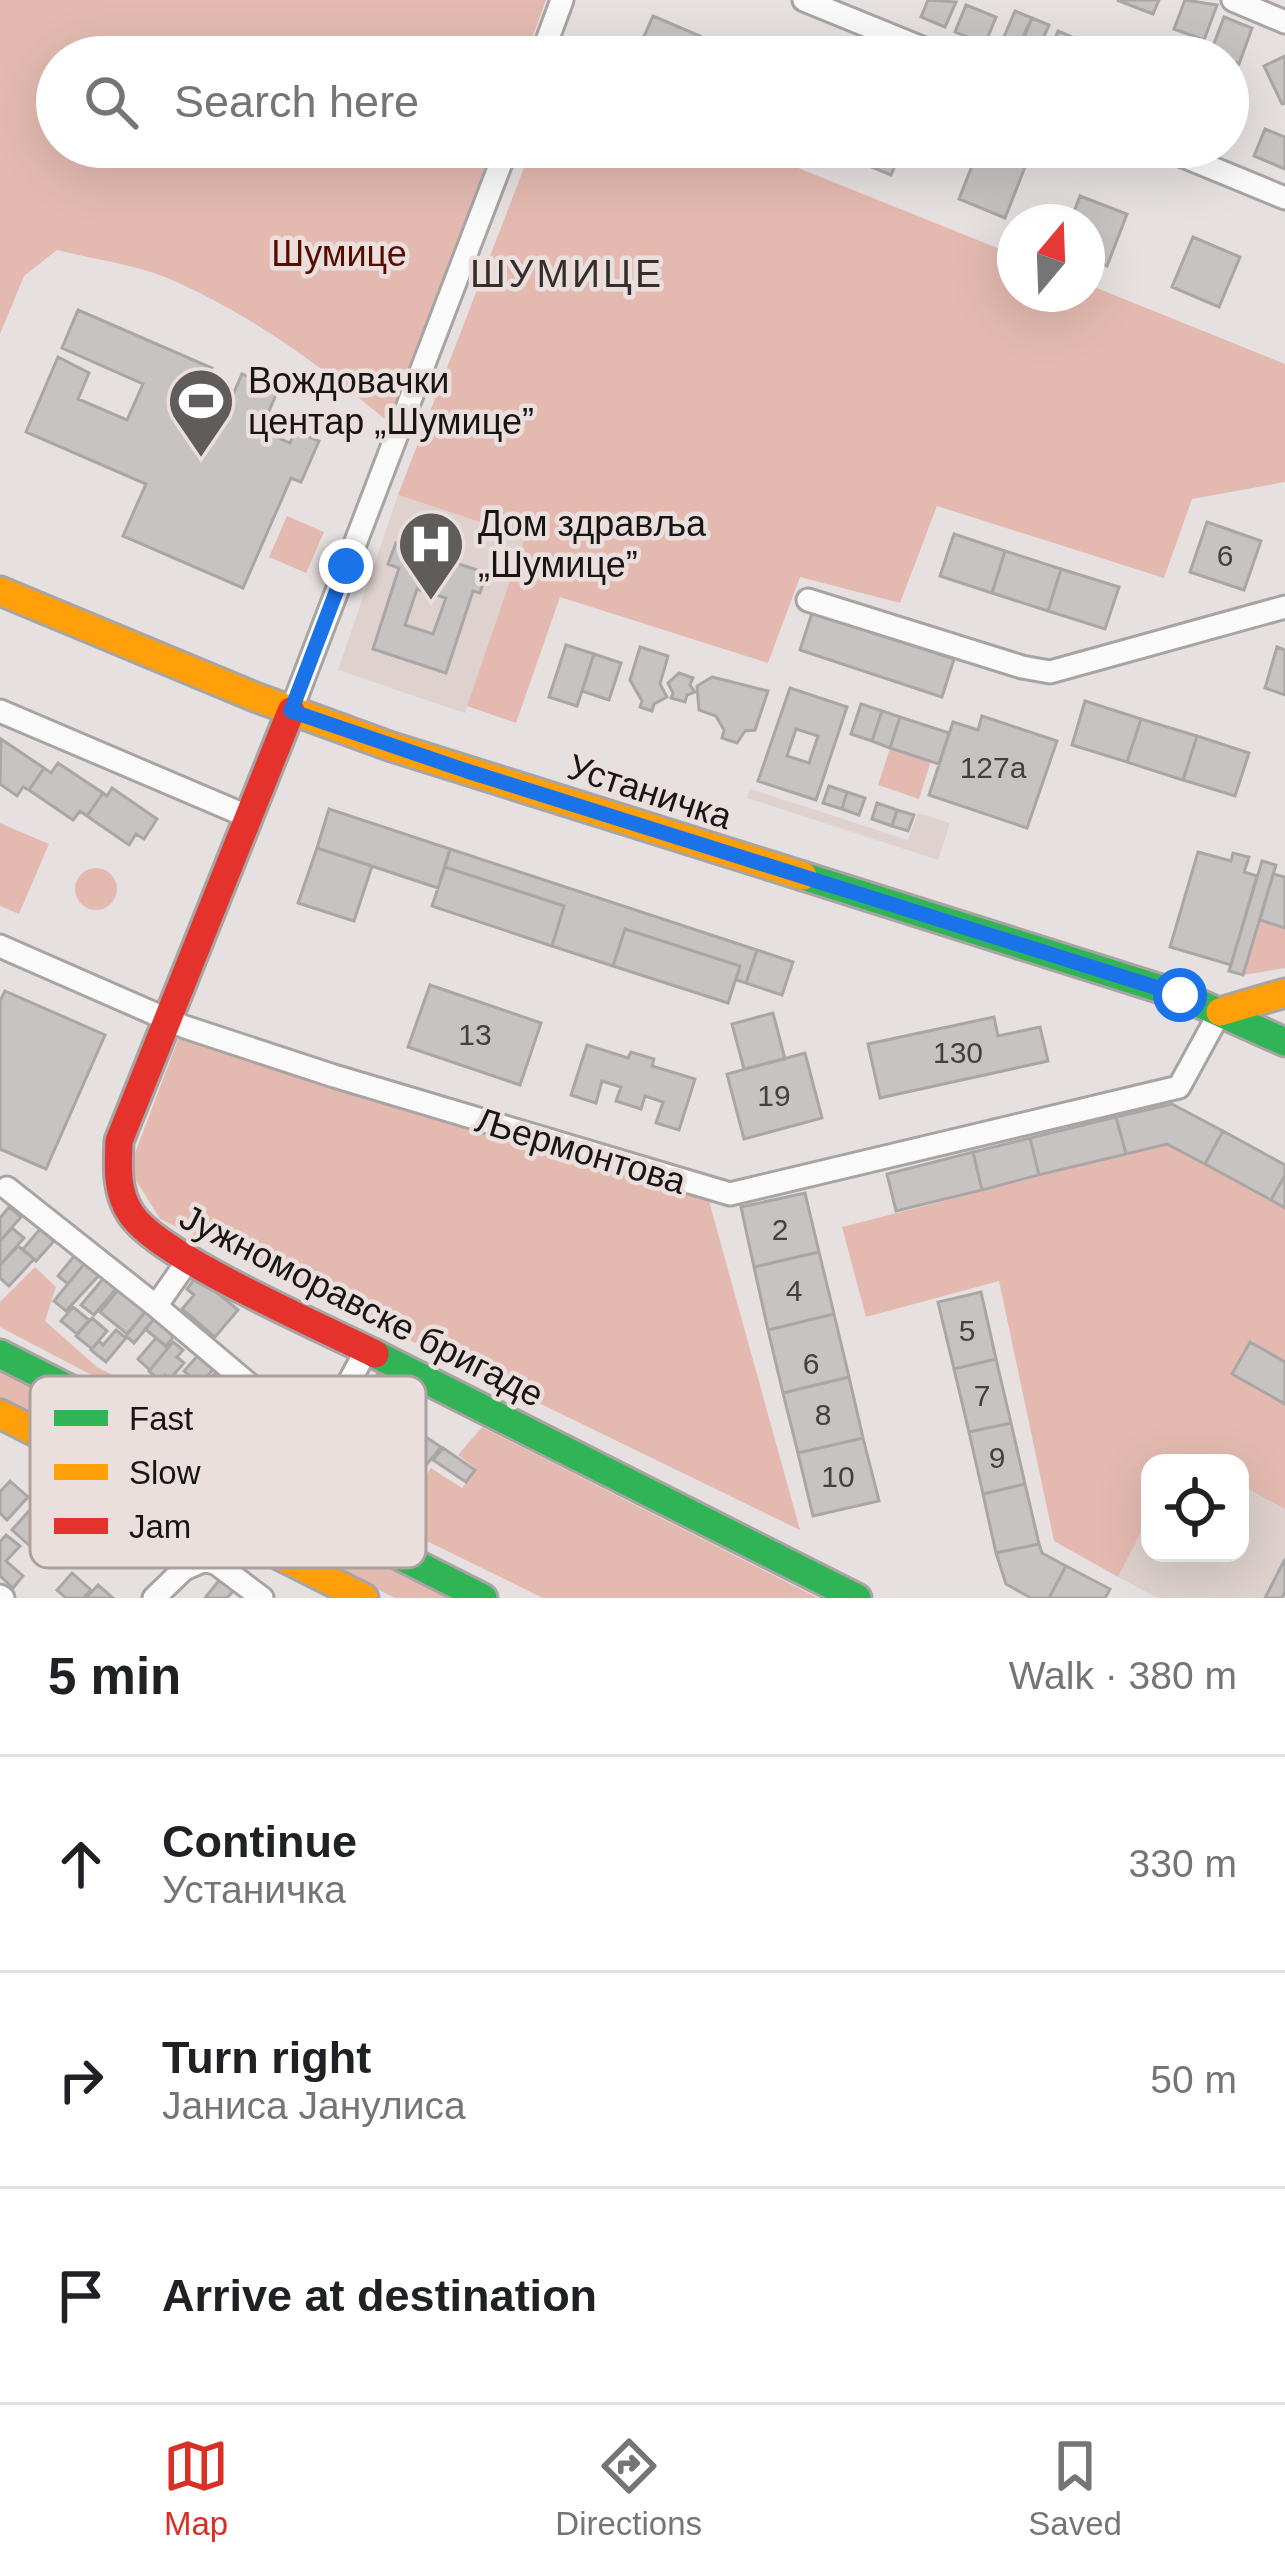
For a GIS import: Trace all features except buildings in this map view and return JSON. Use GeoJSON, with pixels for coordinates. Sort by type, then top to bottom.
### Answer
{"type":"FeatureCollection","features":[{"type":"Feature","properties":{"kind":"main road","name":"Устаничка"},"geometry":{"type":"LineString","coordinates":[[0,591],[291,711],[467,771],[1133,979],[1285,1042]]}},
{"type":"Feature","properties":{"kind":"main road","name":"Јужноморавске бригаде"},"geometry":{"type":"LineString","coordinates":[[291,711],[119,1141],[116,1170],[121,1202],[156,1240],[420,1376]]}},
{"type":"Feature","properties":{"kind":"main road"},"geometry":{"type":"LineString","coordinates":[[1220,1012],[1285,993]]}},
{"type":"Feature","properties":{"kind":"main road"},"geometry":{"type":"LineString","coordinates":[[0,1354],[44,1376]]}},
{"type":"Feature","properties":{"kind":"main road","name":"Јужноморавске бригаде"},"geometry":{"type":"LineString","coordinates":[[426,1379],[856,1598]]}},
{"type":"Feature","properties":{"kind":"main road"},"geometry":{"type":"LineString","coordinates":[[0,1414],[30,1429]]}},
{"type":"Feature","properties":{"kind":"main road"},"geometry":{"type":"LineString","coordinates":[[305,1568],[364,1598]]}},
{"type":"Feature","properties":{"kind":"main road"},"geometry":{"type":"LineString","coordinates":[[424,1568],[483,1598]]}},
{"type":"Feature","properties":{"kind":"street"},"geometry":{"type":"LineString","coordinates":[[549,36],[562,0]]}},
{"type":"Feature","properties":{"kind":"street"},"geometry":{"type":"LineString","coordinates":[[804,0],[892,36]]}},
{"type":"Feature","properties":{"kind":"street"},"geometry":{"type":"LineString","coordinates":[[1233,0],[1285,22]]}},
{"type":"Feature","properties":{"kind":"street"},"geometry":{"type":"LineString","coordinates":[[291,711],[499,168]]}},
{"type":"Feature","properties":{"kind":"street"},"geometry":{"type":"LineString","coordinates":[[1212,168],[1285,198]]}},
{"type":"Feature","properties":{"kind":"street"},"geometry":{"type":"LineString","coordinates":[[808,600],[1050,672],[1285,607]]}},
{"type":"Feature","properties":{"kind":"street"},"geometry":{"type":"LineString","coordinates":[[0,711],[249,817]]}},
{"type":"Feature","properties":{"kind":"street","name":"Љермонтова"},"geometry":{"type":"LineString","coordinates":[[0,946],[166,1020],[334,1076],[730,1194],[1179,1087],[1220,1012]]}},
{"type":"Feature","properties":{"kind":"street"},"geometry":{"type":"LineString","coordinates":[[7,1187],[239,1376]]}},
{"type":"Feature","properties":{"kind":"street"},"geometry":{"type":"LineString","coordinates":[[156,1306],[189,1258]]}},
{"type":"Feature","properties":{"kind":"street"},"geometry":{"type":"LineString","coordinates":[[352,1376],[367,1349]]}},
{"type":"Feature","properties":{"kind":"street"},"geometry":{"type":"LineString","coordinates":[[154,1598],[186,1568]]}},
{"type":"Feature","properties":{"kind":"street"},"geometry":{"type":"LineString","coordinates":[[223,1568],[262,1598]]}},
{"type":"Feature","properties":{"kind":"shaded area","name":"Дом здравља „Шумице”"},"geometry":{"type":"Polygon","coordinates":[[[398,495],[525,537],[465,713],[338,670],[398,495]]]}},
{"type":"Feature","properties":{"kind":"shaded area"},"geometry":{"type":"Polygon","coordinates":[[[750,789],[908,840],[918,813],[950,823],[938,860],[747,798],[750,789]]]}},
{"type":"Feature","properties":{"kind":"shaded area"},"geometry":{"type":"Polygon","coordinates":[[[1249,1490],[1285,1509],[1285,1598],[1158,1598],[1118,1577],[1141,1532],[1141,1562],[1249,1562],[1249,1490]]]}},
{"type":"Feature","properties":{"kind":"green space","name":"Шумице"},"geometry":{"type":"Polygon","coordinates":[[[0,0],[546,0],[533,36],[36,36],[36,168],[484,168],[391,424],[255,324],[196,291],[126,265],[57,250],[24,276],[0,334],[0,0]]]}},
{"type":"Feature","properties":{"kind":"green space"},"geometry":{"type":"Polygon","coordinates":[[[524,168],[798,168],[997,248],[997,312],[1105,312],[1105,291],[1285,364],[1285,482],[1192,499],[1164,578],[937,506],[900,603],[800,577],[768,663],[560,597],[516,723],[467,706],[525,537],[398,495],[524,168]]]}},
{"type":"Feature","properties":{"kind":"green space"},"geometry":{"type":"Polygon","coordinates":[[[287,516],[324,532],[306,573],[269,557],[287,516]]]}},
{"type":"Feature","properties":{"kind":"green space"},"geometry":{"type":"Polygon","coordinates":[[[890,748],[931,761],[919,799],[878,785],[890,748]]]}},
{"type":"Feature","properties":{"kind":"green space"},"geometry":{"type":"Polygon","coordinates":[[[0,823],[49,844],[19,914],[0,906],[0,823]]]}},
{"type":"Feature","properties":{"kind":"green space"},"geometry":{"type":"Polygon","coordinates":[[[96,868],[111,874],[117,889],[111,904],[96,910],[81,904],[75,889],[81,874],[96,868]]]}},
{"type":"Feature","properties":{"kind":"green space"},"geometry":{"type":"Polygon","coordinates":[[[1260,920],[1285,928],[1285,968],[1243,975],[1260,920]]]}},
{"type":"Feature","properties":{"kind":"green space"},"geometry":{"type":"Polygon","coordinates":[[[179,1037],[709,1201],[800,1530],[160,1219],[129,1169],[179,1037]]]}},
{"type":"Feature","properties":{"kind":"green space"},"geometry":{"type":"Polygon","coordinates":[[[1167,1144],[1285,1209],[1285,1509],[1249,1490],[1249,1454],[1141,1454],[1141,1532],[1118,1577],[1054,1541],[999,1281],[866,1317],[842,1227],[1167,1144]]]}},
{"type":"Feature","properties":{"kind":"green space"},"geometry":{"type":"Polygon","coordinates":[[[35,1267],[56,1287],[45,1321],[97,1367],[115,1376],[93,1376],[0,1327],[0,1302],[35,1267]]]}},
{"type":"Feature","properties":{"kind":"green space"},"geometry":{"type":"Polygon","coordinates":[[[0,1369],[30,1384],[30,1414],[0,1399],[0,1369]]]}},
{"type":"Feature","properties":{"kind":"green space"},"geometry":{"type":"Polygon","coordinates":[[[482,1427],[818,1598],[543,1598],[426,1541],[426,1476],[431,1468],[462,1488],[476,1469],[458,1455],[482,1427]]]}},
{"type":"Feature","properties":{"kind":"green space"},"geometry":{"type":"Polygon","coordinates":[[[335,1568],[393,1568],[452,1598],[395,1598],[335,1568]]]}},
{"type":"Feature","properties":{"kind":"traffic: fast"},"geometry":{"type":"LineString","coordinates":[[803,876],[1180,995],[1285,1042]]}},
{"type":"Feature","properties":{"kind":"traffic: fast"},"geometry":{"type":"LineString","coordinates":[[0,1354],[44,1376]]}},
{"type":"Feature","properties":{"kind":"traffic: fast"},"geometry":{"type":"LineString","coordinates":[[375,1354],[418,1376]]}},
{"type":"Feature","properties":{"kind":"traffic: fast"},"geometry":{"type":"LineString","coordinates":[[426,1380],[857,1598]]}},
{"type":"Feature","properties":{"kind":"traffic: fast"},"geometry":{"type":"LineString","coordinates":[[424,1568],[483,1598]]}},
{"type":"Feature","properties":{"kind":"traffic: slow"},"geometry":{"type":"LineString","coordinates":[[0,591],[255,697],[389,746],[803,876]]}},
{"type":"Feature","properties":{"kind":"traffic: slow"},"geometry":{"type":"LineString","coordinates":[[1220,1012],[1285,993]]}},
{"type":"Feature","properties":{"kind":"traffic: slow"},"geometry":{"type":"LineString","coordinates":[[0,1414],[30,1429]]}},
{"type":"Feature","properties":{"kind":"traffic: slow"},"geometry":{"type":"LineString","coordinates":[[305,1568],[364,1598]]}},
{"type":"Feature","properties":{"kind":"traffic: jam"},"geometry":{"type":"LineString","coordinates":[[291,711],[119,1141],[119,1179],[131,1214],[173,1250],[375,1354]]}},
{"type":"Feature","properties":{"kind":"place","name":"Вождовачки центар „Шумице”"},"geometry":{"type":"Point","coordinates":[201,460]}},
{"type":"Feature","properties":{"kind":"place","name":"Дом здравља „Шумице”"},"geometry":{"type":"Point","coordinates":[431,603]}},
{"type":"Feature","properties":{"kind":"district","name":"ШУМИЦЕ"},"geometry":{"type":"Point","coordinates":[567,273]}},
{"type":"Feature","properties":{"kind":"route"},"geometry":{"type":"LineString","coordinates":[[346,566],[291,711],[1180,995]]}}]}
